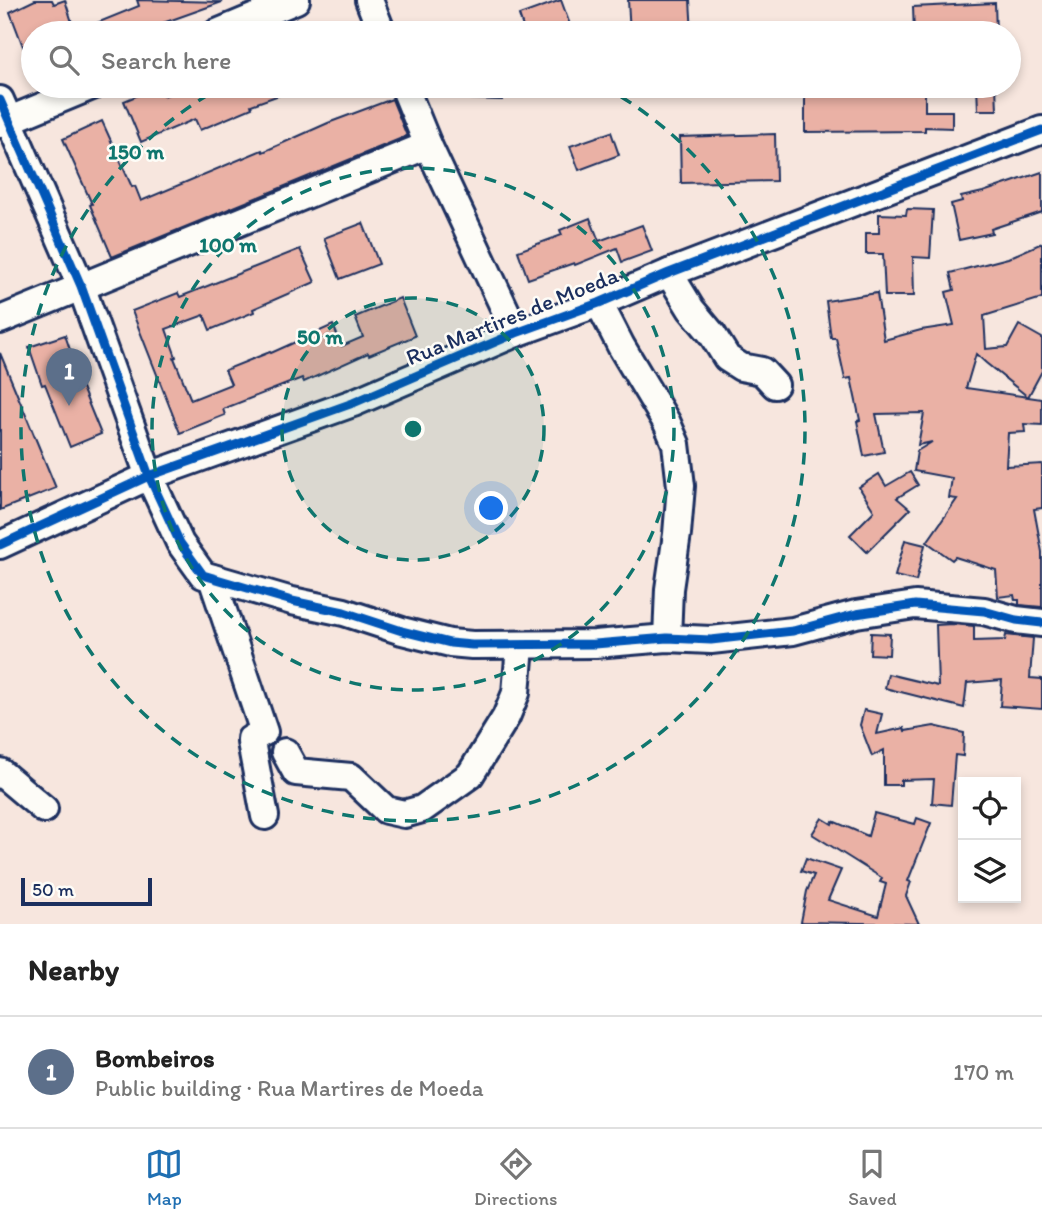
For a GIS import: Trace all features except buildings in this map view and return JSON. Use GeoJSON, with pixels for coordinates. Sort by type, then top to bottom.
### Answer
{"type":"FeatureCollection","features":[{"type":"Feature","properties":{"kind":"street"},"geometry":{"type":"LineString","coordinates":[[246,21],[296,0]]}},
{"type":"Feature","properties":{"kind":"street"},"geometry":{"type":"LineString","coordinates":[[369,0],[377,21]]}},
{"type":"Feature","properties":{"kind":"street"},"geometry":{"type":"LineString","coordinates":[[55,98],[3,115],[81,286],[149,476],[180,543],[203,575],[248,590],[344,612],[450,643],[520,646],[667,638],[711,640],[793,631],[856,614],[915,605],[984,611],[1016,620],[1042,623]]}},
{"type":"Feature","properties":{"kind":"street"},"geometry":{"type":"LineString","coordinates":[[409,98],[516,333]]}},
{"type":"Feature","properties":{"kind":"street","name":"Rua Martires de Moeda"},"geometry":{"type":"LineString","coordinates":[[0,545],[149,476],[353,402],[516,333],[1042,130]]}},
{"type":"Feature","properties":{"kind":"street"},"geometry":{"type":"LineString","coordinates":[[0,320],[428,145]]}},
{"type":"Feature","properties":{"kind":"street"},"geometry":{"type":"LineString","coordinates":[[669,273],[691,309],[712,334],[727,358],[741,367],[762,371],[775,386]]}},
{"type":"Feature","properties":{"kind":"street"},"geometry":{"type":"LineString","coordinates":[[599,303],[667,423],[676,444],[681,486],[669,589],[667,638]]}},
{"type":"Feature","properties":{"kind":"street"},"geometry":{"type":"LineString","coordinates":[[212,578],[264,732],[251,739],[251,742],[265,816]]}},
{"type":"Feature","properties":{"kind":"street"},"geometry":{"type":"LineString","coordinates":[[285,752],[296,772],[351,777],[386,810],[404,814],[422,809],[470,775],[489,745],[516,692],[520,646]]}},
{"type":"Feature","properties":{"kind":"street"},"geometry":{"type":"LineString","coordinates":[[0,772],[44,809]]}},
{"type":"Feature","properties":{"kind":"cycle path"},"geometry":{"type":"LineString","coordinates":[[0,100],[81,286],[149,476],[180,543],[203,575],[292,601],[344,612],[402,631],[450,643],[472,645],[595,644],[667,638],[711,640],[793,631],[856,614],[915,605],[984,611],[1016,620],[1042,623]]}},
{"type":"Feature","properties":{"kind":"cycle path"},"geometry":{"type":"LineString","coordinates":[[0,545],[149,476],[353,403],[516,333],[1042,130]]}},
{"type":"Feature","properties":{"kind":"place","name":"Bombeiros"},"geometry":{"type":"Point","coordinates":[69,406]}}]}
